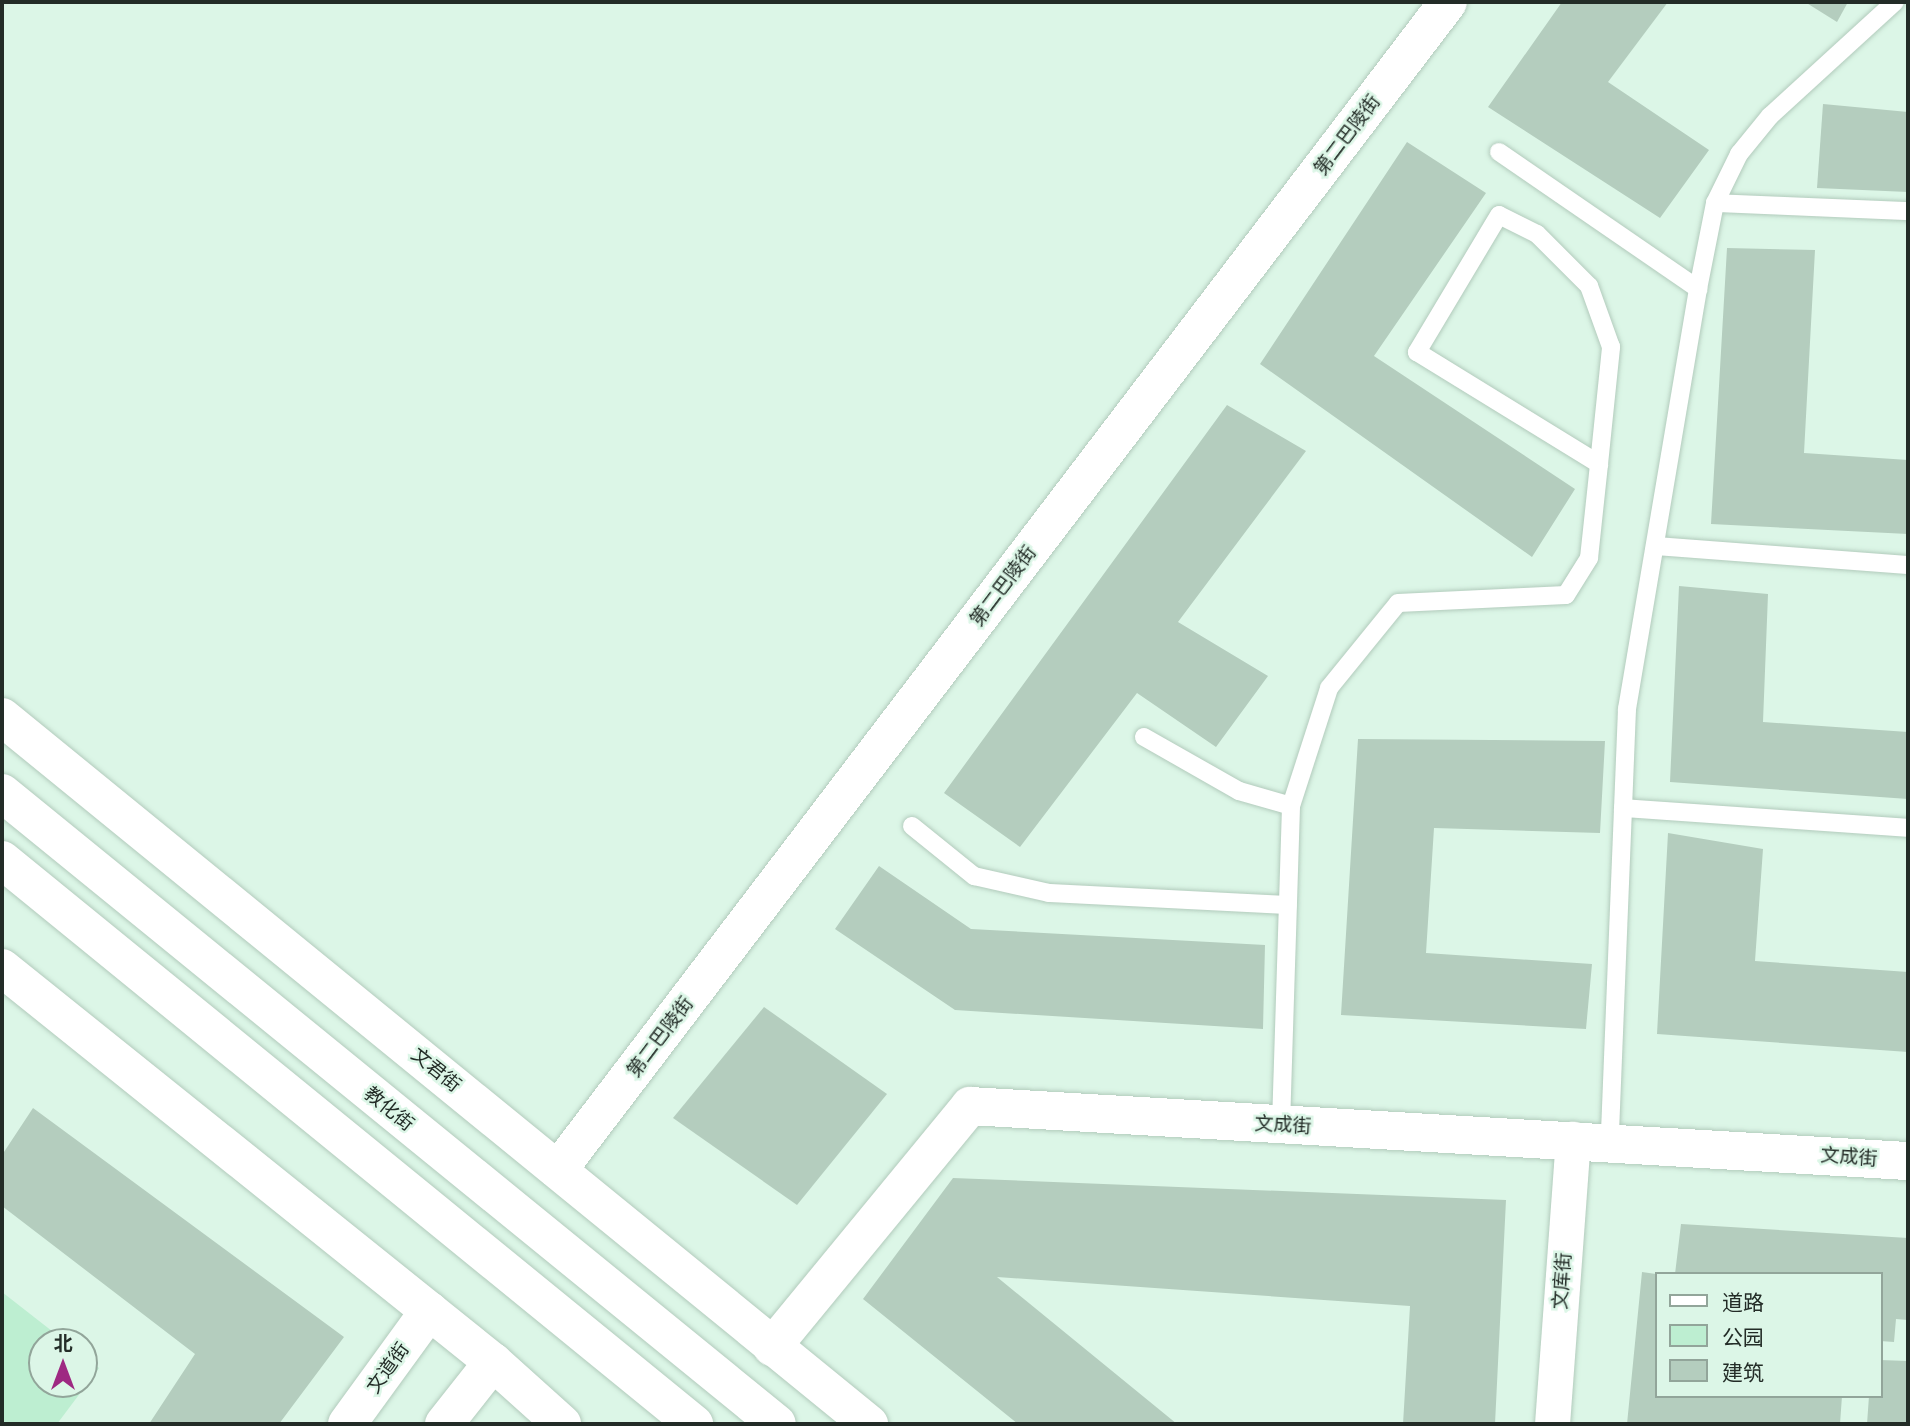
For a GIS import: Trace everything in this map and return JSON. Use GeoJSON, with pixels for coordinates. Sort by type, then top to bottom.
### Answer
{"type":"FeatureCollection","features":[{"type":"Feature","properties":{"kind":"main road","name":"第二巴陵街"},"geometry":{"type":"LineString","coordinates":[[558,1170],[1448,2]]}},
{"type":"Feature","properties":{"kind":"main road","name":"文君街"},"geometry":{"type":"LineString","coordinates":[[2,717],[869,1424]]}},
{"type":"Feature","properties":{"kind":"main road","name":"教化街"},"geometry":{"type":"LineString","coordinates":[[2,793],[777,1424]]}},
{"type":"Feature","properties":{"kind":"main road"},"geometry":{"type":"LineString","coordinates":[[2,860],[694,1424]]}},
{"type":"Feature","properties":{"kind":"main road"},"geometry":{"type":"LineString","coordinates":[[2,968],[493,1362],[562,1424]]}},
{"type":"Feature","properties":{"kind":"main road","name":"文成街"},"geometry":{"type":"LineString","coordinates":[[772,1347],[970,1107],[1592,1140],[1908,1161]]}},
{"type":"Feature","properties":{"kind":"main road","name":"文道街"},"geometry":{"type":"LineString","coordinates":[[347,1424],[429,1311]]}},
{"type":"Feature","properties":{"kind":"main road"},"geometry":{"type":"LineString","coordinates":[[444,1424],[493,1362]]}},
{"type":"Feature","properties":{"kind":"street","name":"文库街"},"geometry":{"type":"LineString","coordinates":[[1552,1424],[1592,1140]]}},
{"type":"Feature","properties":{"kind":"lane"},"geometry":{"type":"LineString","coordinates":[[1592,1140],[1623,808],[1627,709],[1715,204],[1739,154],[1770,116],[1895,2]]}},
{"type":"Feature","properties":{"kind":"lane"},"geometry":{"type":"LineString","coordinates":[[1499,152],[1699,289]]}},
{"type":"Feature","properties":{"kind":"lane"},"geometry":{"type":"LineString","coordinates":[[1715,204],[1908,211]]}},
{"type":"Feature","properties":{"kind":"lane"},"geometry":{"type":"LineString","coordinates":[[1281,1125],[1291,806],[1329,688],[1398,603],[1566,595],[1589,558],[1599,464],[1611,347],[1589,286],[1537,234],[1499,215],[1417,352],[1599,464]]}},
{"type":"Feature","properties":{"kind":"lane"},"geometry":{"type":"LineString","coordinates":[[1655,546],[1908,565]]}},
{"type":"Feature","properties":{"kind":"lane"},"geometry":{"type":"LineString","coordinates":[[1144,737],[1239,791],[1291,806]]}},
{"type":"Feature","properties":{"kind":"lane"},"geometry":{"type":"LineString","coordinates":[[1623,808],[1908,828]]}},
{"type":"Feature","properties":{"kind":"lane"},"geometry":{"type":"LineString","coordinates":[[912,827],[974,876],[1049,893],[1288,905]]}},
{"type":"Feature","properties":{"kind":"green space"},"geometry":{"type":"Polygon","coordinates":[[[2,1292],[48,1328],[28,1328],[28,1398],[76,1398],[57,1424],[2,1424],[2,1292]]]}},
{"type":"Feature","properties":{"kind":"building"},"geometry":{"type":"Polygon","coordinates":[[[1562,2],[1668,2],[1608,82],[1709,150],[1660,218],[1488,107],[1562,2]]]}},
{"type":"Feature","properties":{"kind":"building"},"geometry":{"type":"Polygon","coordinates":[[[1805,2],[1848,2],[1837,22],[1805,2]]]}},
{"type":"Feature","properties":{"kind":"building"},"geometry":{"type":"Polygon","coordinates":[[[1823,104],[1908,112],[1908,192],[1817,188],[1823,104]]]}},
{"type":"Feature","properties":{"kind":"building"},"geometry":{"type":"Polygon","coordinates":[[[1407,142],[1486,193],[1374,356],[1575,489],[1532,557],[1260,364],[1407,142]]]}},
{"type":"Feature","properties":{"kind":"building"},"geometry":{"type":"Polygon","coordinates":[[[1727,248],[1815,250],[1804,453],[1908,460],[1908,534],[1711,524],[1727,248]]]}},
{"type":"Feature","properties":{"kind":"building"},"geometry":{"type":"Polygon","coordinates":[[[1227,405],[1306,451],[1178,622],[1268,676],[1216,747],[1137,693],[1020,847],[944,793],[1227,405]]]}},
{"type":"Feature","properties":{"kind":"building"},"geometry":{"type":"Polygon","coordinates":[[[1679,586],[1768,594],[1763,722],[1908,732],[1908,799],[1670,782],[1679,586]]]}},
{"type":"Feature","properties":{"kind":"building"},"geometry":{"type":"Polygon","coordinates":[[[1358,739],[1605,741],[1600,833],[1434,828],[1426,953],[1592,964],[1586,1029],[1341,1015],[1358,739]]]}},
{"type":"Feature","properties":{"kind":"building"},"geometry":{"type":"Polygon","coordinates":[[[1668,833],[1763,849],[1755,961],[1908,972],[1908,1052],[1657,1034],[1668,833]]]}},
{"type":"Feature","properties":{"kind":"building"},"geometry":{"type":"Polygon","coordinates":[[[879,866],[971,929],[1265,945],[1263,1029],[955,1010],[835,929],[879,866]]]}},
{"type":"Feature","properties":{"kind":"building"},"geometry":{"type":"Polygon","coordinates":[[[764,1007],[887,1094],[797,1205],[673,1118],[764,1007]]]}},
{"type":"Feature","properties":{"kind":"building"},"geometry":{"type":"Polygon","coordinates":[[[33,1108],[344,1337],[279,1424],[149,1424],[195,1354],[2,1206],[2,1155],[33,1108]]]}},
{"type":"Feature","properties":{"kind":"building"},"geometry":{"type":"Polygon","coordinates":[[[953,1178],[1506,1200],[1495,1424],[1403,1424],[1410,1306],[997,1277],[1177,1424],[1018,1424],[863,1299],[953,1178]]]}},
{"type":"Feature","properties":{"kind":"building"},"geometry":{"type":"Polygon","coordinates":[[[1681,1224],[1908,1238],[1908,1320],[1896,1319],[1894,1342],[1882,1341],[1882,1272],[1675,1272],[1681,1224]]]}},
{"type":"Feature","properties":{"kind":"building"},"geometry":{"type":"Polygon","coordinates":[[[1642,1272],[1654,1274],[1654,1398],[1842,1398],[1840,1424],[1627,1424],[1642,1272]]]}},
{"type":"Feature","properties":{"kind":"building"},"geometry":{"type":"Polygon","coordinates":[[[1882,1360],[1908,1361],[1908,1424],[1867,1424],[1869,1398],[1882,1398],[1882,1360]]]}}]}
